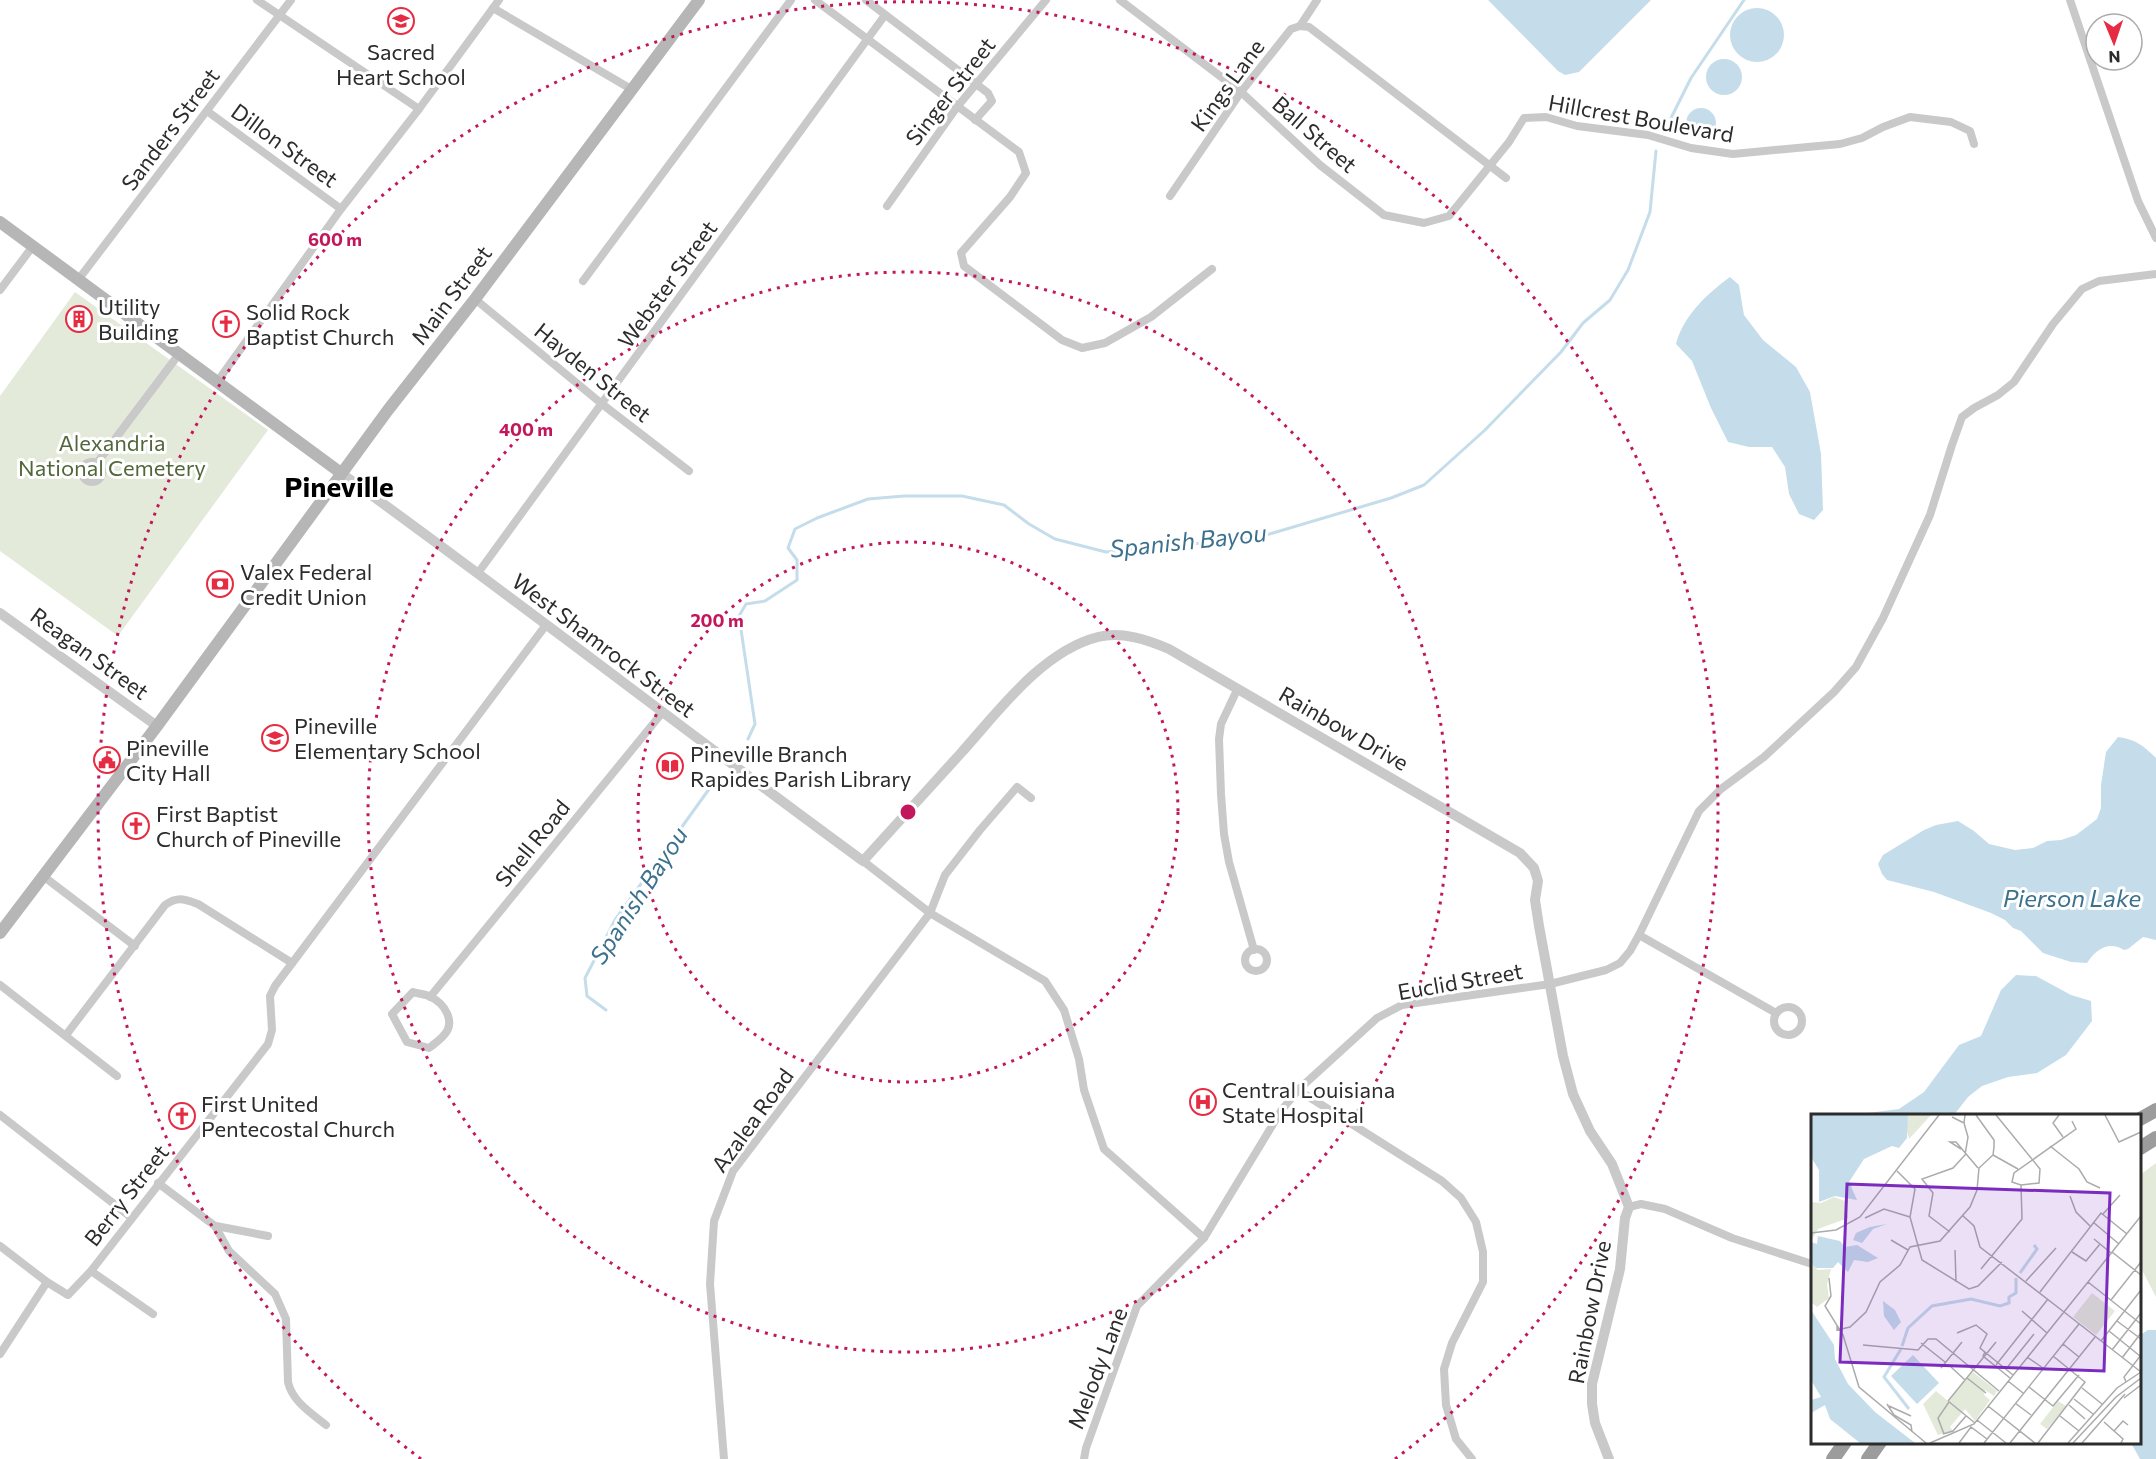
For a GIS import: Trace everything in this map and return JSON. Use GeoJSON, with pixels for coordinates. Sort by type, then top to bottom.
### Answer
{"type":"FeatureCollection","features":[{"type":"Feature","properties":{"kind":"highway"},"geometry":{"type":"LineString","coordinates":[[2141,1118],[2156,1110]]}},
{"type":"Feature","properties":{"kind":"highway"},"geometry":{"type":"LineString","coordinates":[[2141,1147],[2156,1138]]}},
{"type":"Feature","properties":{"kind":"highway"},"geometry":{"type":"LineString","coordinates":[[1833,1459],[1844,1444]]}},
{"type":"Feature","properties":{"kind":"highway"},"geometry":{"type":"LineString","coordinates":[[1868,1459],[1879,1444]]}},
{"type":"Feature","properties":{"kind":"main road","name":"Main Street"},"geometry":{"type":"LineString","coordinates":[[0,933],[157,726],[341,473],[475,299],[699,0]]}},
{"type":"Feature","properties":{"kind":"main road"},"geometry":{"type":"LineString","coordinates":[[0,222],[341,473]]}},
{"type":"Feature","properties":{"kind":"street"},"geometry":{"type":"LineString","coordinates":[[257,0],[419,110]]}},
{"type":"Feature","properties":{"kind":"street","name":"Sanders Street"},"geometry":{"type":"LineString","coordinates":[[78,280],[291,0]]}},
{"type":"Feature","properties":{"kind":"street"},"geometry":{"type":"LineString","coordinates":[[217,382],[341,209],[419,110],[500,0]]}},
{"type":"Feature","properties":{"kind":"street"},"geometry":{"type":"LineString","coordinates":[[583,281],[791,0]]}},
{"type":"Feature","properties":{"kind":"street"},"geometry":{"type":"LineString","coordinates":[[815,0],[1019,152],[1026,173],[1010,196],[961,253],[964,266],[1062,340],[1082,348],[1105,343],[1151,317],[1212,268]]}},
{"type":"Feature","properties":{"kind":"street"},"geometry":{"type":"LineString","coordinates":[[866,0],[988,93],[992,100],[975,120]]}},
{"type":"Feature","properties":{"kind":"street","name":"Singer Street"},"geometry":{"type":"LineString","coordinates":[[887,206],[957,107],[1046,0]]}},
{"type":"Feature","properties":{"kind":"street","name":"Ball Street"},"geometry":{"type":"LineString","coordinates":[[1120,0],[1241,92],[1320,165],[1384,215],[1424,223],[1449,216],[1489,167]]}},
{"type":"Feature","properties":{"kind":"street","name":"Kings Lane"},"geometry":{"type":"LineString","coordinates":[[1170,196],[1241,92],[1292,29],[1300,26],[1317,0]]}},
{"type":"Feature","properties":{"kind":"street"},"geometry":{"type":"LineString","coordinates":[[2070,0],[2138,201],[2156,238]]}},
{"type":"Feature","properties":{"kind":"street"},"geometry":{"type":"LineString","coordinates":[[493,8],[631,89]]}},
{"type":"Feature","properties":{"kind":"street","name":"Webster Street"},"geometry":{"type":"LineString","coordinates":[[478,573],[885,15]]}},
{"type":"Feature","properties":{"kind":"street"},"geometry":{"type":"LineString","coordinates":[[1300,26],[1309,27],[1506,178]]}},
{"type":"Feature","properties":{"kind":"street","name":"Dillon Street"},"geometry":{"type":"LineString","coordinates":[[207,111],[341,209]]}},
{"type":"Feature","properties":{"kind":"street","name":"Hillcrest Boulevard"},"geometry":{"type":"LineString","coordinates":[[1489,167],[1524,118],[1546,117],[1577,126],[1648,135],[1691,148],[1733,154],[1840,144],[1862,138],[1910,117],[1951,122],[1970,131],[1974,144]]}},
{"type":"Feature","properties":{"kind":"street"},"geometry":{"type":"LineString","coordinates":[[0,290],[33,246]]}},
{"type":"Feature","properties":{"kind":"street","name":"Euclid Street"},"geometry":{"type":"LineString","coordinates":[[1298,1090],[1377,1018],[1402,1005],[1550,984],[1606,970],[1620,963],[1639,935],[1699,811],[1721,789],[1764,757],[1834,692],[1856,667],[1887,610],[1930,515],[1962,417],[1998,395],[2014,382],[2053,324],[2082,289],[2099,281],[2156,274]]}},
{"type":"Feature","properties":{"kind":"street","name":"Hayden Street"},"geometry":{"type":"LineString","coordinates":[[475,299],[602,404],[689,471]]}},
{"type":"Feature","properties":{"kind":"street"},"geometry":{"type":"LineString","coordinates":[[97,463],[179,354]]}},
{"type":"Feature","properties":{"kind":"street","name":"West Shamrock Street"},"geometry":{"type":"LineString","coordinates":[[341,473],[478,573],[930,913],[1045,981],[1064,1011],[1079,1059],[1086,1098],[1104,1149],[1204,1238]]}},
{"type":"Feature","properties":{"kind":"street","name":"Reagan Street"},"geometry":{"type":"LineString","coordinates":[[0,613],[157,726]]}},
{"type":"Feature","properties":{"kind":"street","name":"Berry Street"},"geometry":{"type":"LineString","coordinates":[[47,1282],[68,1295],[91,1271],[268,1044],[272,1030],[270,996],[275,986],[546,625]]}},
{"type":"Feature","properties":{"kind":"street","name":"Rainbow Drive"},"geometry":{"type":"LineString","coordinates":[[863,861],[1023,684],[1053,658],[1099,636],[1124,636],[1146,640],[1169,649],[1520,853],[1534,868],[1538,881],[1535,900],[1563,1056],[1573,1094],[1590,1131],[1612,1164],[1629,1207],[1625,1218],[1620,1269],[1593,1384],[1592,1404],[1595,1423],[1609,1459]]}},
{"type":"Feature","properties":{"kind":"street"},"geometry":{"type":"LineString","coordinates":[[1237,690],[1221,724],[1219,739],[1221,794],[1229,862],[1254,950]]}},
{"type":"Feature","properties":{"kind":"street","name":"Shell Road"},"geometry":{"type":"LineString","coordinates":[[430,997],[662,713]]}},
{"type":"Feature","properties":{"kind":"street","name":"Azalea Road"},"geometry":{"type":"LineString","coordinates":[[724,1459],[710,1284],[714,1221],[733,1171],[930,913],[945,875],[980,830],[1017,787],[1031,798]]}},
{"type":"Feature","properties":{"kind":"street"},"geometry":{"type":"LineString","coordinates":[[43,876],[135,946]]}},
{"type":"Feature","properties":{"kind":"street"},"geometry":{"type":"LineString","coordinates":[[66,1035],[165,905],[175,898],[198,904],[292,963]]}},
{"type":"Feature","properties":{"kind":"street"},"geometry":{"type":"LineString","coordinates":[[1639,935],[1776,1013]]}},
{"type":"Feature","properties":{"kind":"street"},"geometry":{"type":"LineString","coordinates":[[0,985],[117,1076]]}},
{"type":"Feature","properties":{"kind":"street"},"geometry":{"type":"LineString","coordinates":[[413,992],[430,997],[440,1003],[450,1020],[446,1034],[429,1048],[407,1042],[392,1014],[413,992]]}},
{"type":"Feature","properties":{"kind":"street"},"geometry":{"type":"LineString","coordinates":[[1298,1090],[1442,1181],[1461,1198],[1476,1222],[1483,1252],[1483,1282],[1452,1344],[1444,1369],[1446,1405],[1452,1428],[1456,1439],[1472,1459]]}},
{"type":"Feature","properties":{"kind":"street","name":"Melody Lane"},"geometry":{"type":"LineString","coordinates":[[1084,1459],[1137,1306],[1204,1238],[1281,1111],[1298,1090]]}},
{"type":"Feature","properties":{"kind":"street"},"geometry":{"type":"LineString","coordinates":[[0,1115],[132,1218]]}},
{"type":"Feature","properties":{"kind":"street"},"geometry":{"type":"LineString","coordinates":[[158,1183],[215,1226],[221,1233],[229,1251],[275,1294],[286,1319],[290,1390],[305,1408],[326,1425]]}},
{"type":"Feature","properties":{"kind":"street"},"geometry":{"type":"LineString","coordinates":[[1629,1207],[1641,1204],[1665,1209],[1732,1238],[1811,1264]]}},
{"type":"Feature","properties":{"kind":"street"},"geometry":{"type":"LineString","coordinates":[[215,1226],[268,1236]]}},
{"type":"Feature","properties":{"kind":"street"},"geometry":{"type":"LineString","coordinates":[[0,1246],[47,1282],[0,1354]]}},
{"type":"Feature","properties":{"kind":"street"},"geometry":{"type":"LineString","coordinates":[[91,1271],[153,1314]]}},
{"type":"Feature","properties":{"kind":"green space","name":"Alexandria National Cemetery"},"geometry":{"type":"Polygon","coordinates":[[[75,292],[268,430],[118,636],[0,551],[0,396],[75,292]]]}},
{"type":"Feature","properties":{"kind":"green space"},"geometry":{"type":"Polygon","coordinates":[[[2156,1163],[2156,1297],[2141,1268],[2141,1174],[2156,1163]]]}},
{"type":"Feature","properties":{"kind":"water"},"geometry":{"type":"Polygon","coordinates":[[[1488,0],[1651,0],[1579,72],[1565,75],[1558,71],[1488,0]]]}},
{"type":"Feature","properties":{"kind":"water"},"geometry":{"type":"Polygon","coordinates":[[[1752,8],[1762,8],[1772,12],[1780,20],[1784,35],[1780,50],[1772,58],[1762,62],[1752,62],[1742,58],[1734,50],[1730,40],[1730,30],[1734,20],[1742,12],[1752,8]]]}},
{"type":"Feature","properties":{"kind":"water"},"geometry":{"type":"Polygon","coordinates":[[[1724,59],[1737,64],[1742,77],[1737,90],[1724,95],[1711,90],[1706,77],[1711,64],[1724,59]]]}},
{"type":"Feature","properties":{"kind":"water"},"geometry":{"type":"Polygon","coordinates":[[[1701,108],[1711,113],[1716,123],[1711,133],[1701,138],[1691,133],[1686,123],[1691,113],[1701,108]]]}},
{"type":"Feature","properties":{"kind":"water"},"geometry":{"type":"Polygon","coordinates":[[[1730,277],[1739,285],[1744,315],[1763,340],[1796,367],[1810,392],[1821,454],[1823,510],[1814,520],[1799,514],[1789,494],[1785,467],[1772,447],[1749,447],[1728,442],[1692,361],[1676,344],[1684,324],[1697,306],[1730,277]]]}},
{"type":"Feature","properties":{"kind":"water","name":"Pierson Lake"},"geometry":{"type":"Polygon","coordinates":[[[2118,737],[2139,744],[2156,758],[2156,940],[2143,937],[2124,950],[2108,946],[2094,954],[2087,963],[2071,962],[2043,953],[2021,931],[1991,913],[1934,892],[1887,880],[1882,874],[1878,864],[1883,855],[1936,825],[1958,821],[1989,844],[2015,850],[2033,848],[2047,841],[2061,840],[2076,835],[2097,819],[2101,808],[2101,785],[2106,752],[2118,737]]]}},
{"type":"Feature","properties":{"kind":"water"},"geometry":{"type":"Polygon","coordinates":[[[2016,975],[2036,976],[2071,995],[2091,1001],[2092,1021],[2066,1055],[2037,1073],[2008,1077],[1982,1086],[1968,1097],[1955,1114],[1860,1114],[1899,1109],[1924,1092],[1959,1045],[1981,1036],[2001,990],[2016,975]]]}},
{"type":"Feature","properties":{"kind":"water"},"geometry":{"type":"Polygon","coordinates":[[[2148,1330],[2156,1330],[2156,1459],[2140,1459],[2132,1444],[2141,1444],[2141,1334],[2148,1330]]]}},
{"type":"Feature","properties":{"kind":"waterway","name":"Spanish Bayou"},"geometry":{"type":"LineString","coordinates":[[1665,130],[1691,78],[1744,0]]}},
{"type":"Feature","properties":{"kind":"waterway","name":"Spanish Bayou"},"geometry":{"type":"LineString","coordinates":[[748,739],[755,724],[739,616],[746,604],[765,601],[797,580],[797,560],[788,548],[795,529],[817,518],[868,499],[904,496],[962,496],[1004,505],[1029,524],[1055,539],[1106,552],[1256,538],[1391,498],[1424,485],[1485,430],[1561,352],[1583,323],[1610,300],[1628,270],[1650,212],[1656,151]]}},
{"type":"Feature","properties":{"kind":"waterway","name":"Spanish Bayou"},"geometry":{"type":"LineString","coordinates":[[606,1010],[587,996],[585,978],[615,920],[717,778]]}},
{"type":"Feature","properties":{"kind":"place","name":"Sacred Heart School"},"geometry":{"type":"Point","coordinates":[401,21]}},
{"type":"Feature","properties":{"kind":"place","name":"Utility Building"},"geometry":{"type":"Point","coordinates":[79,319]}},
{"type":"Feature","properties":{"kind":"place","name":"Solid Rock Baptist Church"},"geometry":{"type":"Point","coordinates":[226,324]}},
{"type":"Feature","properties":{"kind":"place","name":"Valex Federal Credit Union"},"geometry":{"type":"Point","coordinates":[220,584]}},
{"type":"Feature","properties":{"kind":"place","name":"Pineville Elementary School"},"geometry":{"type":"Point","coordinates":[275,738]}},
{"type":"Feature","properties":{"kind":"place","name":"Pineville City Hall"},"geometry":{"type":"Point","coordinates":[107,760]}},
{"type":"Feature","properties":{"kind":"place","name":"Pineville Branch Rapides Parish Library"},"geometry":{"type":"Point","coordinates":[670,766]}},
{"type":"Feature","properties":{"kind":"place","name":"First Baptist Church of Pineville"},"geometry":{"type":"Point","coordinates":[136,826]}},
{"type":"Feature","properties":{"kind":"place","name":"Central Louisiana State Hospital"},"geometry":{"type":"Point","coordinates":[1203,1102]}},
{"type":"Feature","properties":{"kind":"place","name":"First United Pentecostal Church"},"geometry":{"type":"Point","coordinates":[182,1116]}},
{"type":"Feature","properties":{"kind":"district","name":"Pineville"},"geometry":{"type":"Point","coordinates":[339,486]}}]}
